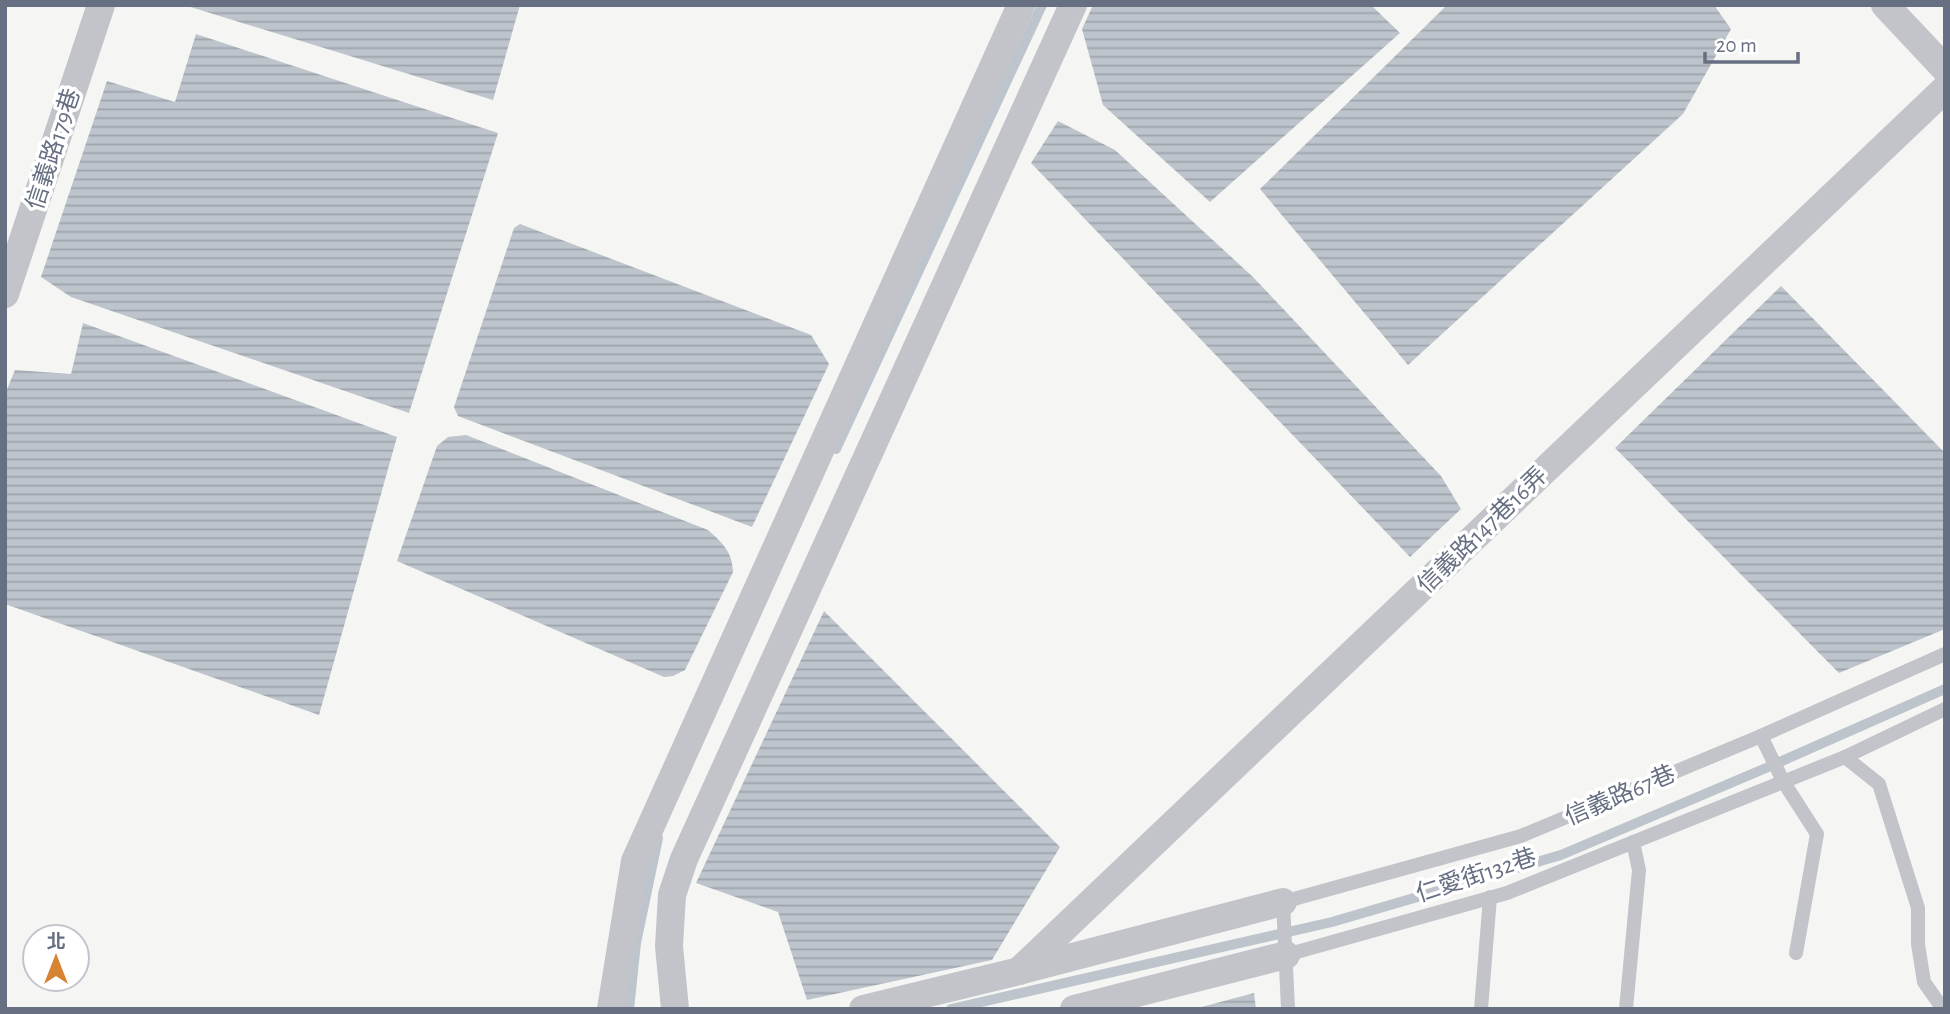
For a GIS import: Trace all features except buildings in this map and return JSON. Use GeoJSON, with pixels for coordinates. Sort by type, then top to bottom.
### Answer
{"type":"FeatureCollection","features":[{"type":"Feature","properties":{"kind":"street","name":"信義路179巷"},"geometry":{"type":"LineString","coordinates":[[5,294],[101,5]]}},
{"type":"Feature","properties":{"kind":"street"},"geometry":{"type":"LineString","coordinates":[[611,1009],[635,861],[1021,5]]}},
{"type":"Feature","properties":{"kind":"street"},"geometry":{"type":"LineString","coordinates":[[675,1009],[670,946],[672,895],[684,859],[1073,5]]}},
{"type":"Feature","properties":{"kind":"street"},"geometry":{"type":"LineString","coordinates":[[1885,5],[1945,69]]}},
{"type":"Feature","properties":{"kind":"street","name":"信義路147巷16弄"},"geometry":{"type":"LineString","coordinates":[[1020,971],[1945,89]]}},
{"type":"Feature","properties":{"kind":"street"},"geometry":{"type":"LineString","coordinates":[[863,1009],[1284,909]]}},
{"type":"Feature","properties":{"kind":"street"},"geometry":{"type":"LineString","coordinates":[[1074,1009],[1286,948]]}},
{"type":"Feature","properties":{"kind":"lane","name":"信義路67巷"},"geometry":{"type":"LineString","coordinates":[[1284,909],[1521,836],[1762,740],[1945,654]]}},
{"type":"Feature","properties":{"kind":"lane","name":"仁愛街132巷"},"geometry":{"type":"LineString","coordinates":[[1286,948],[1490,897],[1633,842],[1780,776],[1845,757],[1945,709]]}},
{"type":"Feature","properties":{"kind":"lane"},"geometry":{"type":"LineString","coordinates":[[1762,740],[1780,776],[1817,834],[1796,953]]}},
{"type":"Feature","properties":{"kind":"lane"},"geometry":{"type":"LineString","coordinates":[[1845,757],[1880,785],[1918,908],[1918,944],[1924,982],[1943,1009]]}},
{"type":"Feature","properties":{"kind":"lane"},"geometry":{"type":"LineString","coordinates":[[1626,1009],[1639,870],[1633,842]]}},
{"type":"Feature","properties":{"kind":"lane"},"geometry":{"type":"LineString","coordinates":[[1481,1009],[1490,897]]}},
{"type":"Feature","properties":{"kind":"lane"},"geometry":{"type":"LineString","coordinates":[[1284,909],[1288,1009]]}},
{"type":"Feature","properties":{"kind":"shaded area"},"geometry":{"type":"Polygon","coordinates":[[[184,5],[520,5],[493,100],[184,5]]]}},
{"type":"Feature","properties":{"kind":"shaded area"},"geometry":{"type":"Polygon","coordinates":[[[1093,5],[1371,5],[1400,33],[1210,202],[1103,105],[1082,29],[1093,5]]]}},
{"type":"Feature","properties":{"kind":"shaded area"},"geometry":{"type":"Polygon","coordinates":[[[1447,5],[1714,5],[1731,29],[1683,114],[1408,365],[1260,189],[1447,5]]]}},
{"type":"Feature","properties":{"kind":"shaded area"},"geometry":{"type":"Polygon","coordinates":[[[196,34],[498,133],[409,413],[71,297],[41,277],[107,81],[175,102],[196,34]]]}},
{"type":"Feature","properties":{"kind":"shaded area"},"geometry":{"type":"Polygon","coordinates":[[[1058,121],[1115,150],[1253,277],[1441,476],[1461,509],[1410,557],[1031,163],[1058,121]]]}},
{"type":"Feature","properties":{"kind":"shaded area"},"geometry":{"type":"Polygon","coordinates":[[[520,224],[811,335],[829,364],[752,527],[458,416],[454,407],[514,228],[520,224]]]}},
{"type":"Feature","properties":{"kind":"shaded area"},"geometry":{"type":"Polygon","coordinates":[[[1781,286],[1945,453],[1945,629],[1839,673],[1615,448],[1781,286]]]}},
{"type":"Feature","properties":{"kind":"shaded area"},"geometry":{"type":"Polygon","coordinates":[[[83,323],[397,437],[319,715],[5,604],[5,394],[15,370],[71,374],[83,323]]]}},
{"type":"Feature","properties":{"kind":"shaded area"},"geometry":{"type":"Polygon","coordinates":[[[466,435],[708,530],[718,539],[729,553],[733,572],[685,670],[664,677],[397,561],[437,446],[448,437],[466,435]]]}},
{"type":"Feature","properties":{"kind":"shaded area"},"geometry":{"type":"Polygon","coordinates":[[[824,611],[1060,847],[992,960],[807,1000],[778,912],[696,883],[824,611]]]}},
{"type":"Feature","properties":{"kind":"shaded area"},"geometry":{"type":"Polygon","coordinates":[[[1254,993],[1256,1009],[1194,1009],[1254,993]]]}},
{"type":"Feature","properties":{"kind":"waterway"},"geometry":{"type":"LineString","coordinates":[[836,449],[1042,5]]}},
{"type":"Feature","properties":{"kind":"waterway"},"geometry":{"type":"LineString","coordinates":[[951,1009],[1332,922],[1561,855],[1945,689]]}},
{"type":"Feature","properties":{"kind":"waterway"},"geometry":{"type":"LineString","coordinates":[[629,1009],[636,943],[658,838]]}}]}
